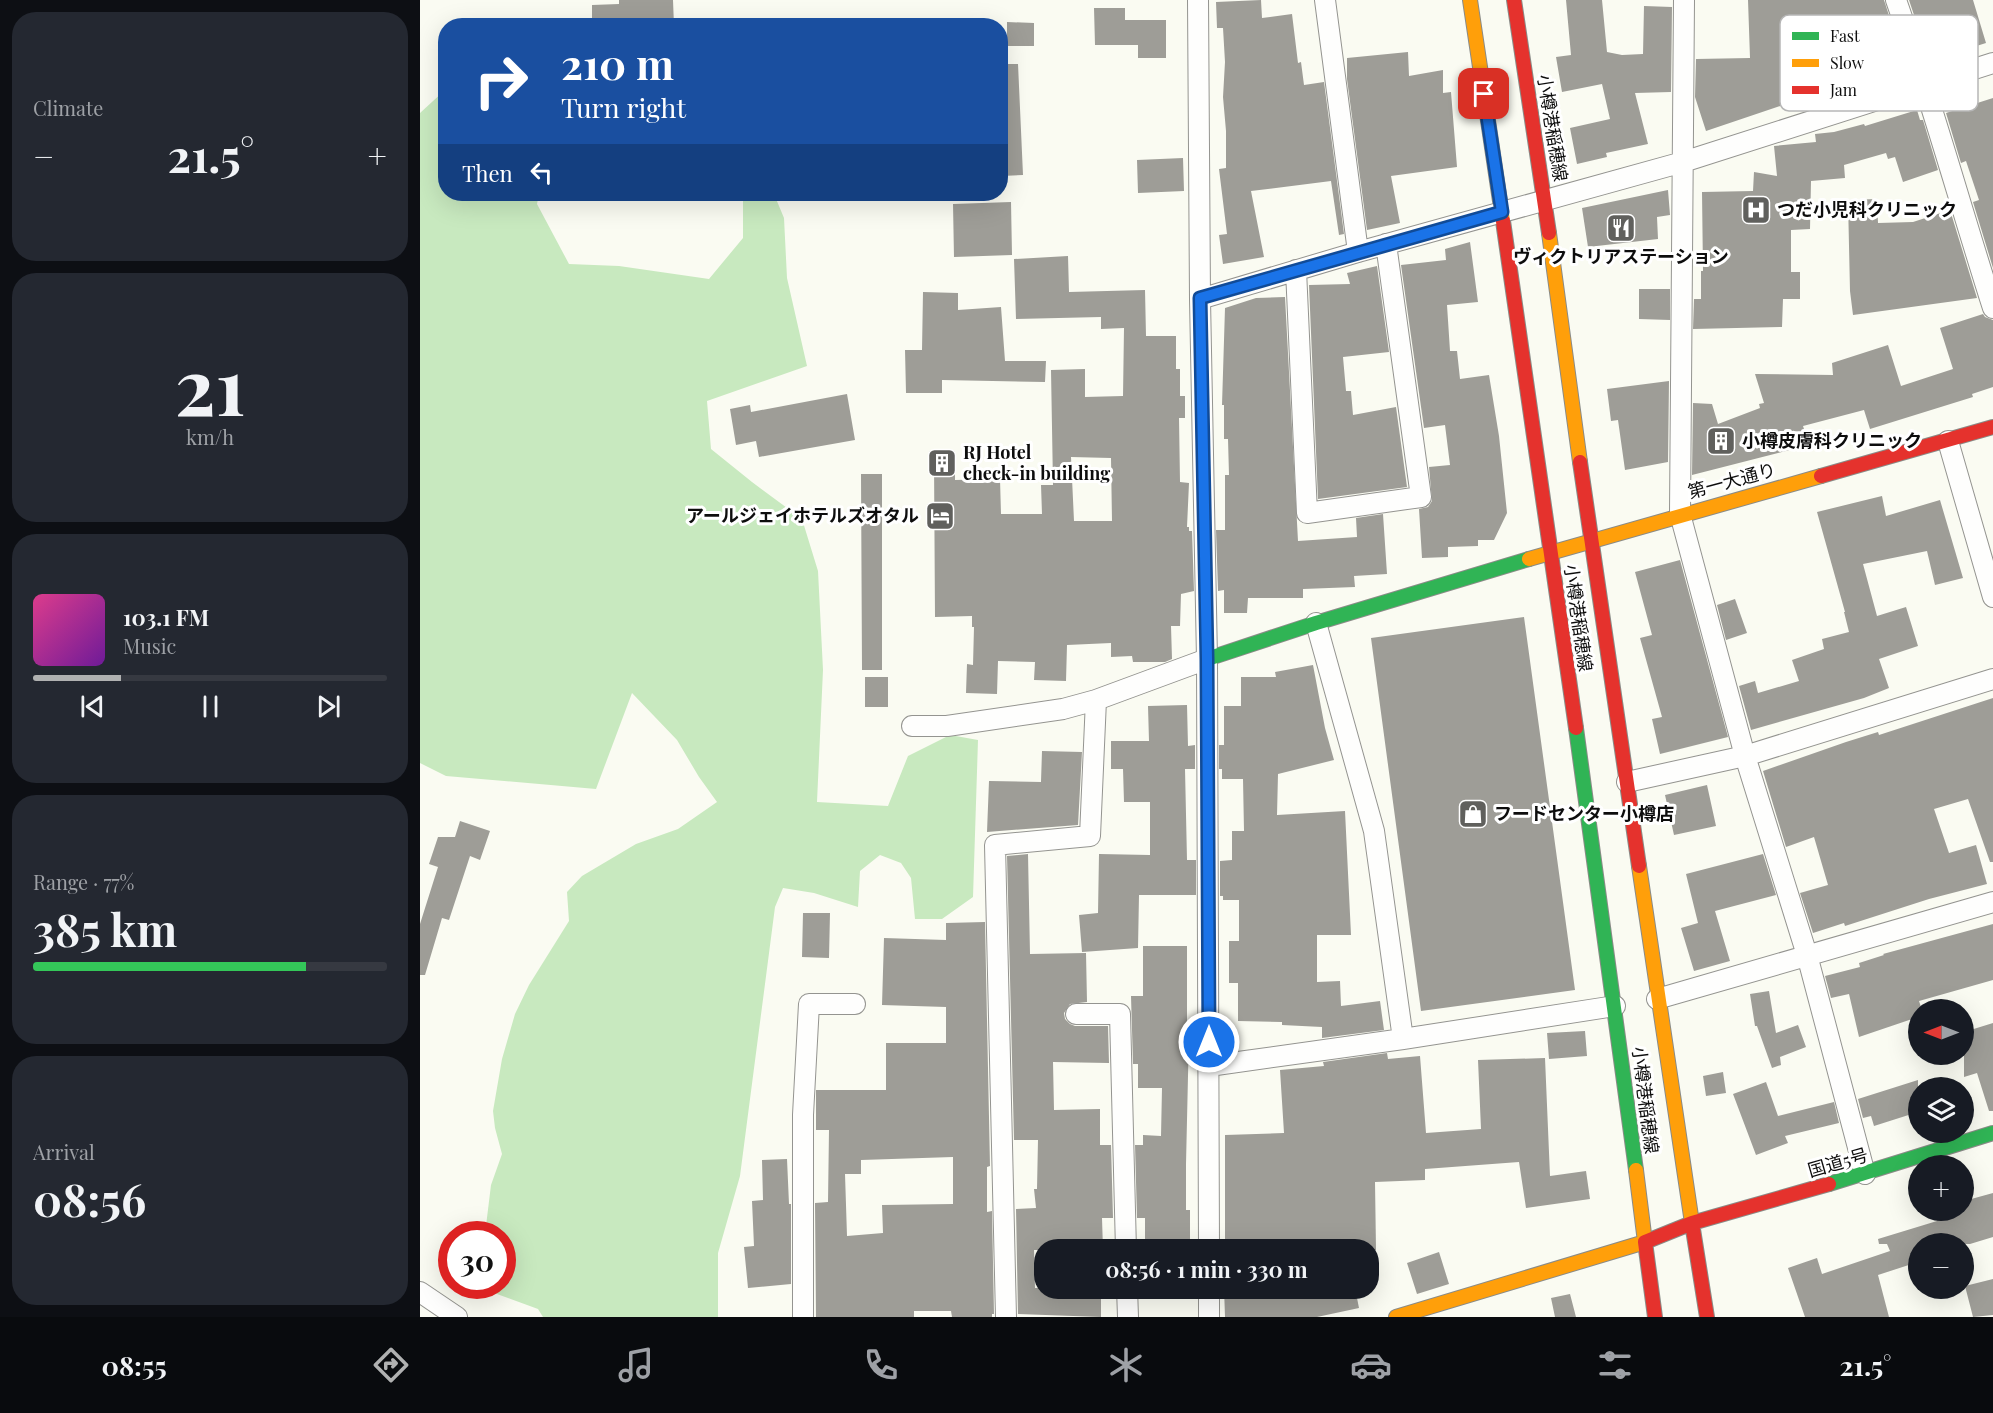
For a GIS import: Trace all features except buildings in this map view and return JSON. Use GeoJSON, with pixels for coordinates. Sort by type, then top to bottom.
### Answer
{"type":"FeatureCollection","features":[{"type":"Feature","properties":{"kind":"main road","name":"小樽港稲穂線"},"geometry":{"type":"LineString","coordinates":[[1470,0],[1615,1006],[1645,1242]]}},
{"type":"Feature","properties":{"kind":"main road","name":"小樽港稲穂線"},"geometry":{"type":"LineString","coordinates":[[1514,0],[1545,200],[1590,542],[1692,1223]]}},
{"type":"Feature","properties":{"kind":"main road","name":"第一大通り"},"geometry":{"type":"LineString","coordinates":[[1207,659],[1316,623],[1551,552],[1993,427]]}},
{"type":"Feature","properties":{"kind":"main road","name":"国道5号"},"geometry":{"type":"LineString","coordinates":[[1396,1317],[1645,1242],[1692,1223],[1865,1174],[1993,1133]]}},
{"type":"Feature","properties":{"kind":"main road"},"geometry":{"type":"LineString","coordinates":[[1692,1223],[1707,1317]]}},
{"type":"Feature","properties":{"kind":"main road"},"geometry":{"type":"LineString","coordinates":[[1645,1242],[1655,1317]]}},
{"type":"Feature","properties":{"kind":"street"},"geometry":{"type":"LineString","coordinates":[[1198,0],[1200,298],[1207,659],[1209,1239]]}},
{"type":"Feature","properties":{"kind":"street"},"geometry":{"type":"LineString","coordinates":[[1325,0],[1358,252]]}},
{"type":"Feature","properties":{"kind":"street"},"geometry":{"type":"LineString","coordinates":[[1684,0],[1680,514],[1745,756],[1807,955],[1865,1174]]}},
{"type":"Feature","properties":{"kind":"street"},"geometry":{"type":"LineString","coordinates":[[1896,0],[1901,15]]}},
{"type":"Feature","properties":{"kind":"street"},"geometry":{"type":"LineString","coordinates":[[1978,68],[1993,63]]}},
{"type":"Feature","properties":{"kind":"street"},"geometry":{"type":"LineString","coordinates":[[1200,298],[1683,162],[1844,111]]}},
{"type":"Feature","properties":{"kind":"street"},"geometry":{"type":"LineString","coordinates":[[1933,111],[1959,204],[1993,308]]}},
{"type":"Feature","properties":{"kind":"street"},"geometry":{"type":"LineString","coordinates":[[1296,270],[1307,513],[1421,497],[1386,244]]}},
{"type":"Feature","properties":{"kind":"street"},"geometry":{"type":"LineString","coordinates":[[1948,441],[1993,597]]}},
{"type":"Feature","properties":{"kind":"street"},"geometry":{"type":"LineString","coordinates":[[1316,623],[1374,831],[1403,1039]]}},
{"type":"Feature","properties":{"kind":"street"},"geometry":{"type":"LineString","coordinates":[[912,726],[947,726],[1063,709],[1096,700],[1207,659]]}},
{"type":"Feature","properties":{"kind":"street"},"geometry":{"type":"LineString","coordinates":[[1627,782],[1745,756],[1993,679]]}},
{"type":"Feature","properties":{"kind":"street"},"geometry":{"type":"LineString","coordinates":[[1005,1317],[995,845],[1090,836],[1096,700]]}},
{"type":"Feature","properties":{"kind":"street"},"geometry":{"type":"LineString","coordinates":[[1658,999],[1993,902]]}},
{"type":"Feature","properties":{"kind":"street"},"geometry":{"type":"LineString","coordinates":[[803,1317],[803,1115],[809,1004],[855,1004]]}},
{"type":"Feature","properties":{"kind":"street"},"geometry":{"type":"LineString","coordinates":[[1209,1066],[1615,1006]]}},
{"type":"Feature","properties":{"kind":"street"},"geometry":{"type":"LineString","coordinates":[[1076,1014],[1120,1014],[1126,1239]]}},
{"type":"Feature","properties":{"kind":"street"},"geometry":{"type":"LineString","coordinates":[[420,1292],[457,1317]]}},
{"type":"Feature","properties":{"kind":"street"},"geometry":{"type":"LineString","coordinates":[[1127,1299],[1128,1317]]}},
{"type":"Feature","properties":{"kind":"street"},"geometry":{"type":"LineString","coordinates":[[1209,1299],[1209,1317]]}},
{"type":"Feature","properties":{"kind":"green space"},"geometry":{"type":"Polygon","coordinates":[[[438,96],[438,201],[538,201],[537,204],[569,264],[619,266],[709,279],[743,238],[743,201],[777,201],[784,218],[787,278],[807,366],[707,401],[711,449],[802,519],[818,571],[823,670],[817,802],[888,806],[908,756],[950,735],[978,740],[973,897],[942,919],[915,919],[911,878],[901,863],[880,855],[860,871],[858,907],[814,893],[783,888],[775,907],[740,1176],[718,1253],[718,1317],[543,1317],[538,1309],[511,1299],[516,1299],[516,1221],[487,1221],[491,1185],[502,1154],[493,1111],[502,1059],[515,1014],[529,985],[569,921],[567,892],[582,876],[636,844],[678,829],[717,802],[677,740],[632,693],[596,789],[446,776],[420,763],[420,113],[438,96]]]}},
{"type":"Feature","properties":{"kind":"traffic: fast"},"geometry":{"type":"LineString","coordinates":[[1207,659],[1316,623],[1529,559]]}},
{"type":"Feature","properties":{"kind":"traffic: fast"},"geometry":{"type":"LineString","coordinates":[[1576,728],[1636,1170]]}},
{"type":"Feature","properties":{"kind":"traffic: fast"},"geometry":{"type":"LineString","coordinates":[[1829,1184],[1993,1133]]}},
{"type":"Feature","properties":{"kind":"traffic: slow"},"geometry":{"type":"LineString","coordinates":[[1470,0],[1503,221]]}},
{"type":"Feature","properties":{"kind":"traffic: slow"},"geometry":{"type":"LineString","coordinates":[[1549,233],[1580,462]]}},
{"type":"Feature","properties":{"kind":"traffic: slow"},"geometry":{"type":"LineString","coordinates":[[1529,559],[1821,476]]}},
{"type":"Feature","properties":{"kind":"traffic: slow"},"geometry":{"type":"LineString","coordinates":[[1639,866],[1692,1223]]}},
{"type":"Feature","properties":{"kind":"traffic: slow"},"geometry":{"type":"LineString","coordinates":[[1396,1317],[1645,1242],[1636,1170]]}},
{"type":"Feature","properties":{"kind":"traffic: jam"},"geometry":{"type":"LineString","coordinates":[[1514,0],[1549,233]]}},
{"type":"Feature","properties":{"kind":"traffic: jam"},"geometry":{"type":"LineString","coordinates":[[1503,221],[1576,728]]}},
{"type":"Feature","properties":{"kind":"traffic: jam"},"geometry":{"type":"LineString","coordinates":[[1821,476],[1993,427]]}},
{"type":"Feature","properties":{"kind":"traffic: jam"},"geometry":{"type":"LineString","coordinates":[[1580,462],[1639,866]]}},
{"type":"Feature","properties":{"kind":"traffic: jam"},"geometry":{"type":"LineString","coordinates":[[1655,1317],[1645,1242],[1692,1223],[1829,1184]]}},
{"type":"Feature","properties":{"kind":"traffic: jam"},"geometry":{"type":"LineString","coordinates":[[1692,1223],[1707,1317]]}},
{"type":"Feature","properties":{"kind":"place","name":"つだ小児科クリニック"},"geometry":{"type":"Point","coordinates":[1756,210]}},
{"type":"Feature","properties":{"kind":"place","name":"ヴィクトリアステーション"},"geometry":{"type":"Point","coordinates":[1621,228]}},
{"type":"Feature","properties":{"kind":"place","name":"小樽皮膚科クリニック"},"geometry":{"type":"Point","coordinates":[1721,441]}},
{"type":"Feature","properties":{"kind":"place","name":"RJ Hotel check-in building"},"geometry":{"type":"Point","coordinates":[942,463]}},
{"type":"Feature","properties":{"kind":"place","name":"アールジェイホテルズオタル"},"geometry":{"type":"Point","coordinates":[940,516]}},
{"type":"Feature","properties":{"kind":"place","name":"フードセンター小樽店"},"geometry":{"type":"Point","coordinates":[1473,814]}},
{"type":"Feature","properties":{"kind":"route"},"geometry":{"type":"LineString","coordinates":[[1209,1042],[1207,659],[1200,298],[1502,212],[1484,94]]}}]}
